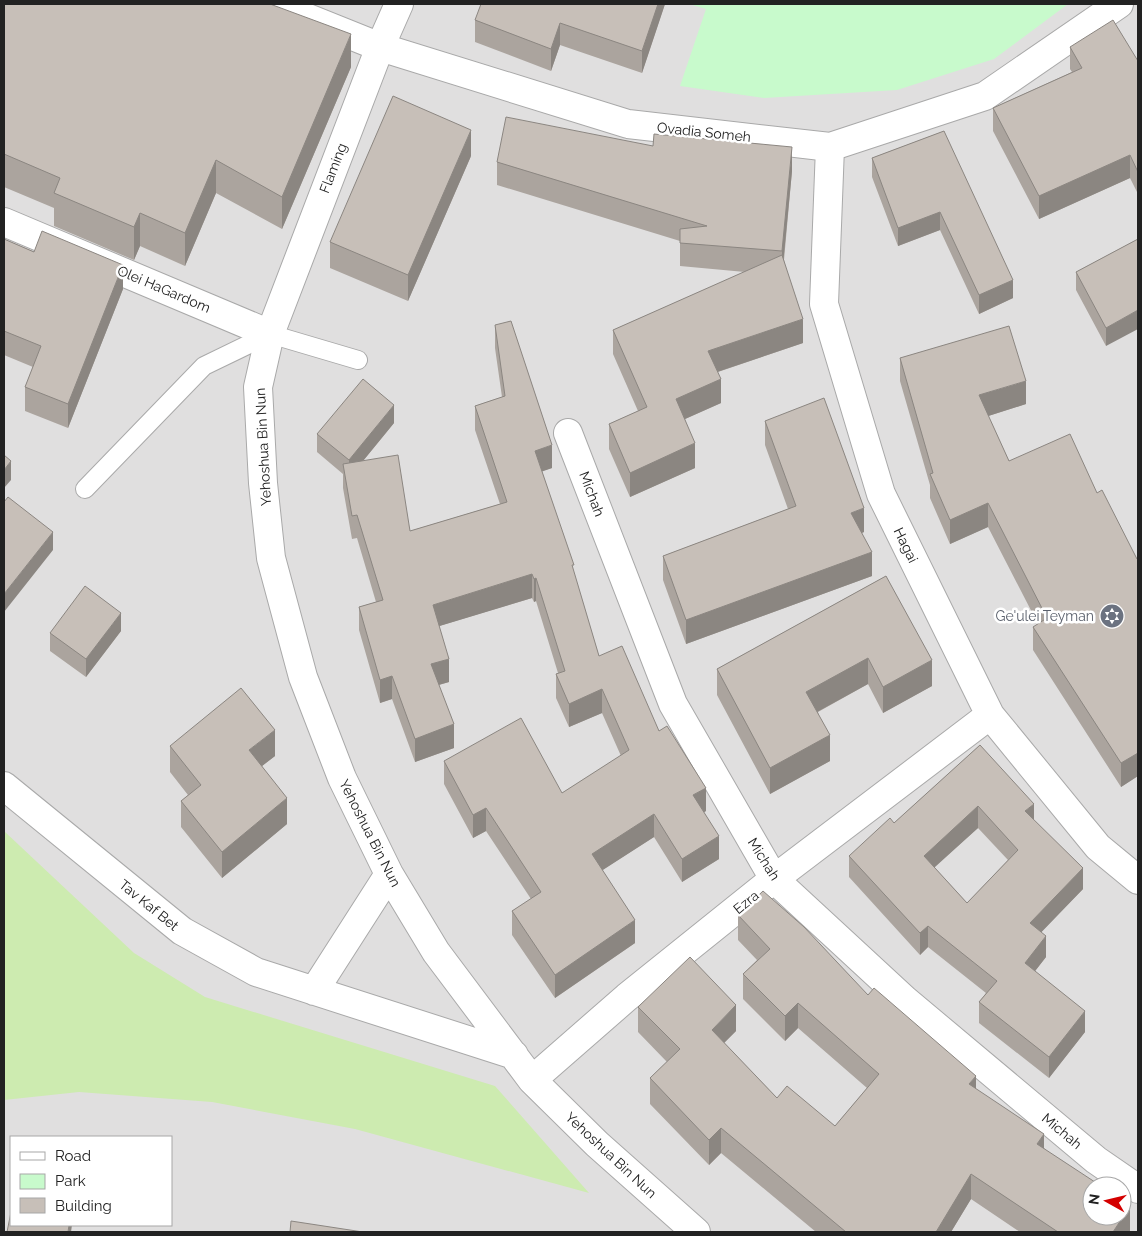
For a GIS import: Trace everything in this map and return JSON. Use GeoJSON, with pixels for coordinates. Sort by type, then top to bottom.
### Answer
{"type":"FeatureCollection","features":[{"type":"Feature","properties":{"kind":"street","name":"Ovadia Someh"},"geometry":{"type":"LineString","coordinates":[[273,4],[380,46],[628,124],[830,147],[985,96],[1119,4]]}},
{"type":"Feature","properties":{"kind":"street","name":"Flaming"},"geometry":{"type":"LineString","coordinates":[[270,334],[380,46],[399,4]]}},
{"type":"Feature","properties":{"kind":"street","name":"Hagai"},"geometry":{"type":"LineString","coordinates":[[830,147],[824,304],[881,494],[990,716],[1098,847],[1138,880]]}},
{"type":"Feature","properties":{"kind":"street","name":"Olei HaGardom"},"geometry":{"type":"LineString","coordinates":[[4,222],[270,334]]}},
{"type":"Feature","properties":{"kind":"street","name":"Yehoshua Bin Nun"},"geometry":{"type":"LineString","coordinates":[[270,334],[258,387],[263,483],[271,558],[303,677],[342,778],[389,874],[436,952],[532,1080],[597,1144],[696,1232]]}},
{"type":"Feature","properties":{"kind":"street","name":"Michah"},"geometry":{"type":"LineString","coordinates":[[568,433],[673,704],[774,879],[905,1000],[1096,1160],[1138,1189]]}},
{"type":"Feature","properties":{"kind":"street","name":"Ezra"},"geometry":{"type":"LineString","coordinates":[[532,1080],[627,997],[774,879],[990,716]]}},
{"type":"Feature","properties":{"kind":"street","name":"Tav Kaf Bet"},"geometry":{"type":"LineString","coordinates":[[4,786],[182,931],[256,972],[514,1055]]}},
{"type":"Feature","properties":{"kind":"street"},"geometry":{"type":"LineString","coordinates":[[314,991],[389,874]]}},
{"type":"Feature","properties":{"kind":"lane"},"geometry":{"type":"LineString","coordinates":[[85,489],[204,366],[270,334],[358,360]]}},
{"type":"Feature","properties":{"kind":"shaded area"},"geometry":{"type":"Polygon","coordinates":[[[4,4],[1138,4],[1138,1232],[4,1232],[4,4]]]}},
{"type":"Feature","properties":{"kind":"green space"},"geometry":{"type":"Polygon","coordinates":[[[689,4],[1068,4],[994,59],[897,90],[764,98],[680,86],[706,9],[689,4]]]}},
{"type":"Feature","properties":{"kind":"green space"},"geometry":{"type":"Polygon","coordinates":[[[4,831],[134,953],[205,997],[495,1086],[589,1193],[355,1129],[212,1102],[79,1092],[4,1100],[4,831]]]}},
{"type":"Feature","properties":{"kind":"building"},"geometry":{"type":"Polygon","coordinates":[[[4,4],[270,4],[351,34],[282,197],[216,160],[185,233],[140,213],[134,227],[54,193],[60,178],[4,154],[4,4]]]}},
{"type":"Feature","properties":{"kind":"building"},"geometry":{"type":"Polygon","coordinates":[[[481,4],[658,4],[642,51],[560,23],[551,49],[475,20],[481,4]]]}},
{"type":"Feature","properties":{"kind":"building"},"geometry":{"type":"Polygon","coordinates":[[[1113,20],[1138,61],[1138,172],[1130,155],[1039,196],[993,108],[1082,68],[1070,47],[1113,20]]]}},
{"type":"Feature","properties":{"kind":"building"},"geometry":{"type":"Polygon","coordinates":[[[393,96],[471,130],[408,275],[330,242],[393,96]]]}},
{"type":"Feature","properties":{"kind":"building"},"geometry":{"type":"Polygon","coordinates":[[[506,117],[653,146],[654,134],[792,147],[782,251],[680,243],[680,229],[707,226],[497,162],[506,117]]]}},
{"type":"Feature","properties":{"kind":"building"},"geometry":{"type":"Polygon","coordinates":[[[944,131],[1013,280],[979,295],[940,212],[898,228],[872,158],[944,131]]]}},
{"type":"Feature","properties":{"kind":"building"},"geometry":{"type":"Polygon","coordinates":[[[42,231],[123,265],[68,404],[25,387],[41,346],[4,331],[4,239],[34,252],[42,231]]]}},
{"type":"Feature","properties":{"kind":"building"},"geometry":{"type":"Polygon","coordinates":[[[1138,239],[1138,310],[1106,328],[1076,272],[1138,239]]]}},
{"type":"Feature","properties":{"kind":"building"},"geometry":{"type":"Polygon","coordinates":[[[782,255],[803,319],[708,351],[721,379],[676,399],[695,443],[630,473],[609,424],[647,407],[613,330],[782,255]]]}},
{"type":"Feature","properties":{"kind":"building"},"geometry":{"type":"Polygon","coordinates":[[[511,321],[552,445],[535,451],[574,565],[572,565],[599,656],[622,646],[659,731],[667,726],[706,788],[693,795],[719,836],[682,859],[654,814],[592,854],[635,920],[555,975],[512,911],[541,892],[486,808],[473,815],[444,761],[521,718],[562,793],[629,750],[602,689],[569,704],[556,674],[565,671],[536,578],[534,579],[532,574],[433,605],[449,659],[431,664],[454,724],[415,739],[392,676],[380,680],[359,607],[383,600],[357,515],[352,516],[343,464],[398,455],[410,531],[507,502],[475,406],[505,396],[495,325],[511,321]]]}},
{"type":"Feature","properties":{"kind":"building"},"geometry":{"type":"Polygon","coordinates":[[[1009,326],[1026,381],[979,395],[1009,461],[1070,434],[1097,493],[1102,490],[1138,559],[1138,753],[1121,763],[1033,627],[1047,618],[988,503],[950,520],[930,474],[933,473],[900,358],[1009,326]]]}},
{"type":"Feature","properties":{"kind":"building"},"geometry":{"type":"Polygon","coordinates":[[[363,379],[394,405],[349,460],[317,434],[363,379]]]}},
{"type":"Feature","properties":{"kind":"building"},"geometry":{"type":"Polygon","coordinates":[[[824,398],[864,508],[851,513],[872,552],[686,620],[663,556],[796,506],[765,421],[824,398]]]}},
{"type":"Feature","properties":{"kind":"building"},"geometry":{"type":"Polygon","coordinates":[[[4,455],[11,461],[4,470],[4,455]]]}},
{"type":"Feature","properties":{"kind":"building"},"geometry":{"type":"Polygon","coordinates":[[[8,497],[53,532],[4,594],[4,502],[8,497]]]}},
{"type":"Feature","properties":{"kind":"building"},"geometry":{"type":"Polygon","coordinates":[[[886,576],[932,660],[883,687],[868,658],[806,692],[830,735],[770,768],[717,669],[886,576]]]}},
{"type":"Feature","properties":{"kind":"building"},"geometry":{"type":"Polygon","coordinates":[[[85,586],[121,613],[86,659],[50,633],[85,586]]]}},
{"type":"Feature","properties":{"kind":"building"},"geometry":{"type":"Polygon","coordinates":[[[241,688],[275,730],[249,750],[287,798],[222,852],[181,801],[201,785],[170,746],[241,688]]]}},
{"type":"Feature","properties":{"kind":"building"},"geometry":{"type":"Polygon","coordinates":[[[980,745],[1034,804],[1025,811],[1083,868],[1030,923],[1046,936],[1025,963],[1085,1011],[1049,1057],[979,1002],[997,981],[928,926],[920,933],[849,856],[890,818],[894,823],[980,745]],[[978,806],[924,856],[967,903],[1018,850],[978,806]]]}},
{"type":"Feature","properties":{"kind":"building"},"geometry":{"type":"Polygon","coordinates":[[[763,891],[804,927],[868,995],[874,988],[976,1076],[969,1084],[1044,1134],[1037,1144],[1086,1176],[1082,1176],[1082,1226],[1117,1226],[1113,1232],[1058,1232],[971,1174],[936,1232],[846,1232],[721,1128],[709,1140],[650,1078],[680,1049],[638,1007],[690,957],[736,1005],[712,1030],[777,1098],[787,1086],[835,1126],[879,1074],[798,1003],[785,1016],[743,974],[770,949],[738,915],[763,891]]]}},
{"type":"Feature","properties":{"kind":"building"},"geometry":{"type":"Polygon","coordinates":[[[10,1217],[10,1226],[69,1226],[68,1232],[7,1232],[10,1217]]]}},
{"type":"Feature","properties":{"kind":"building"},"geometry":{"type":"Polygon","coordinates":[[[291,1221],[363,1232],[290,1232],[291,1221]]]}},
{"type":"Feature","properties":{"kind":"place","name":"Ge'ulei Teyman"},"geometry":{"type":"Point","coordinates":[1112,616]}}]}
